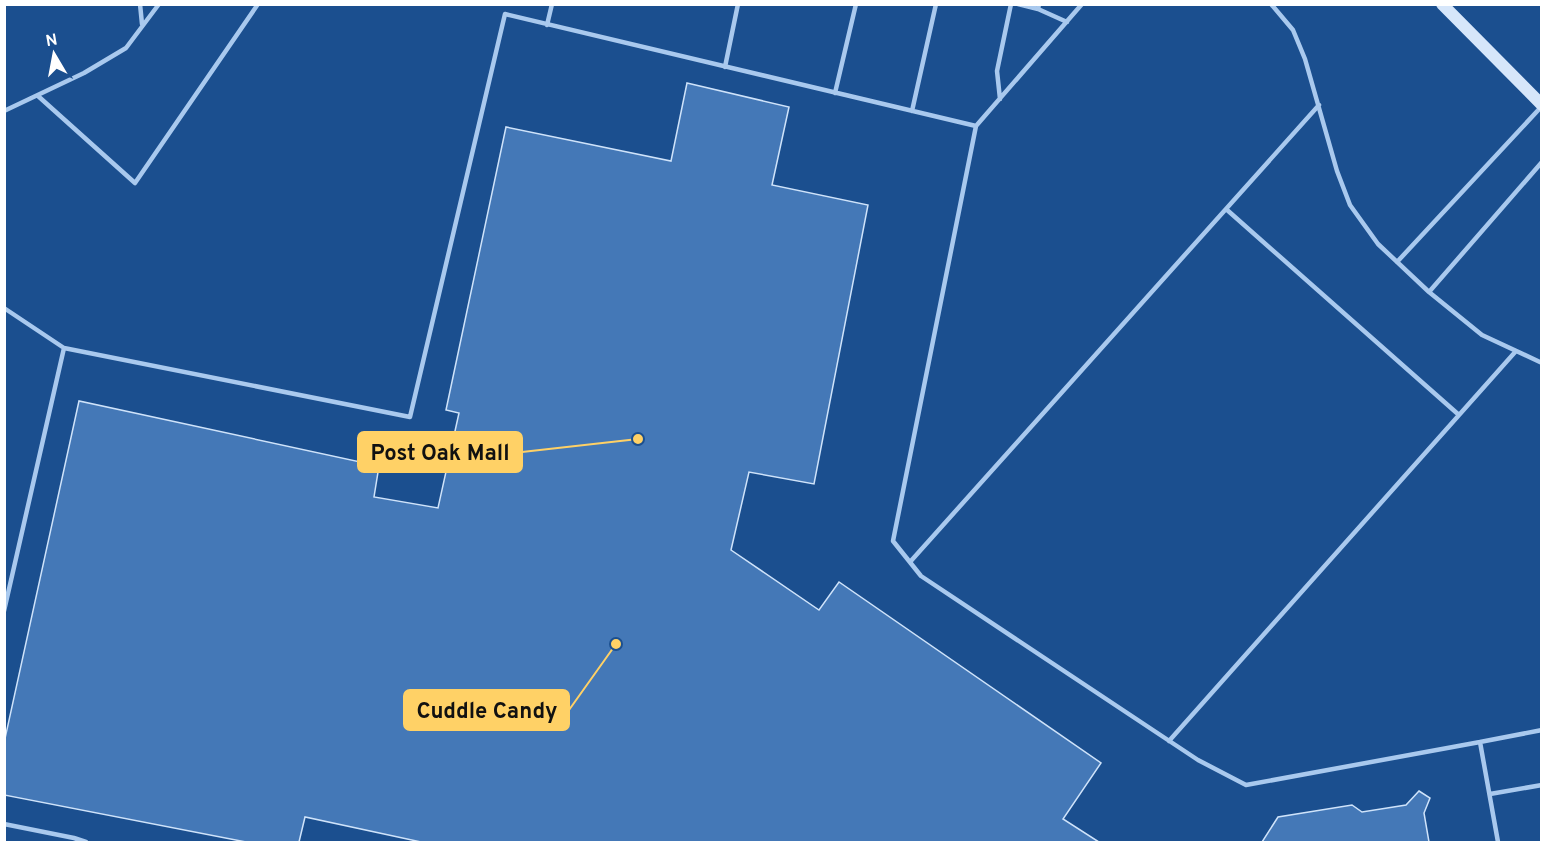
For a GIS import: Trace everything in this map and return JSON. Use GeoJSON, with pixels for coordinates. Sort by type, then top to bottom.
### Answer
{"type":"FeatureCollection","features":[{"type":"Feature","properties":{"kind":"main road"},"geometry":{"type":"LineString","coordinates":[[1442,4],[1542,105]]}},
{"type":"Feature","properties":{"kind":"lane"},"geometry":{"type":"LineString","coordinates":[[140,4],[142,24]]}},
{"type":"Feature","properties":{"kind":"lane"},"geometry":{"type":"LineString","coordinates":[[4,111],[84,73],[126,48],[159,4]]}},
{"type":"Feature","properties":{"kind":"lane"},"geometry":{"type":"LineString","coordinates":[[38,96],[135,183],[258,4]]}},
{"type":"Feature","properties":{"kind":"lane"},"geometry":{"type":"LineString","coordinates":[[547,25],[552,4]]}},
{"type":"Feature","properties":{"kind":"lane"},"geometry":{"type":"LineString","coordinates":[[725,67],[738,4]]}},
{"type":"Feature","properties":{"kind":"lane"},"geometry":{"type":"LineString","coordinates":[[835,93],[856,4]]}},
{"type":"Feature","properties":{"kind":"lane"},"geometry":{"type":"LineString","coordinates":[[912,111],[936,4]]}},
{"type":"Feature","properties":{"kind":"lane"},"geometry":{"type":"LineString","coordinates":[[1000,99],[997,71],[1011,4]]}},
{"type":"Feature","properties":{"kind":"lane"},"geometry":{"type":"LineString","coordinates":[[1018,4],[1038,7],[1067,22]]}},
{"type":"Feature","properties":{"kind":"lane"},"geometry":{"type":"LineString","coordinates":[[1082,4],[976,126],[893,541],[921,576],[1198,760],[1246,785],[1542,730]]}},
{"type":"Feature","properties":{"kind":"lane"},"geometry":{"type":"LineString","coordinates":[[1271,4],[1293,30],[1305,59],[1337,171],[1350,205],[1378,244],[1429,292],[1482,334],[1542,363]]}},
{"type":"Feature","properties":{"kind":"lane"},"geometry":{"type":"LineString","coordinates":[[4,308],[64,348],[410,417],[505,14],[976,126]]}},
{"type":"Feature","properties":{"kind":"lane"},"geometry":{"type":"LineString","coordinates":[[910,562],[1319,105]]}},
{"type":"Feature","properties":{"kind":"lane"},"geometry":{"type":"LineString","coordinates":[[1396,262],[1542,105]]}},
{"type":"Feature","properties":{"kind":"lane"},"geometry":{"type":"LineString","coordinates":[[1429,292],[1542,162]]}},
{"type":"Feature","properties":{"kind":"lane"},"geometry":{"type":"LineString","coordinates":[[1226,209],[1459,415]]}},
{"type":"Feature","properties":{"kind":"lane"},"geometry":{"type":"LineString","coordinates":[[4,611],[64,348]]}},
{"type":"Feature","properties":{"kind":"lane"},"geometry":{"type":"LineString","coordinates":[[1169,741],[1516,351]]}},
{"type":"Feature","properties":{"kind":"lane"},"geometry":{"type":"LineString","coordinates":[[1480,742],[1498,843]]}},
{"type":"Feature","properties":{"kind":"lane"},"geometry":{"type":"LineString","coordinates":[[1490,794],[1542,784]]}},
{"type":"Feature","properties":{"kind":"lane"},"geometry":{"type":"LineString","coordinates":[[4,824],[74,838],[86,843]]}},
{"type":"Feature","properties":{"kind":"building"},"geometry":{"type":"Polygon","coordinates":[[[687,83],[789,107],[772,185],[868,205],[814,484],[749,472],[731,550],[819,610],[839,582],[1101,763],[1063,819],[1099,842],[421,842],[305,817],[299,842],[246,842],[4,795],[4,743],[79,401],[379,466],[374,497],[438,508],[459,413],[446,410],[506,127],[671,161],[687,83]]]}},
{"type":"Feature","properties":{"kind":"building"},"geometry":{"type":"Polygon","coordinates":[[[1419,791],[1430,798],[1424,813],[1429,842],[1262,842],[1278,817],[1352,805],[1362,812],[1406,805],[1419,791]]]}},
{"type":"Feature","properties":{"kind":"place","name":"Post Oak Mall"},"geometry":{"type":"Point","coordinates":[638,439]}},
{"type":"Feature","properties":{"kind":"place","name":"Cuddle Candy"},"geometry":{"type":"Point","coordinates":[616,644]}}]}
